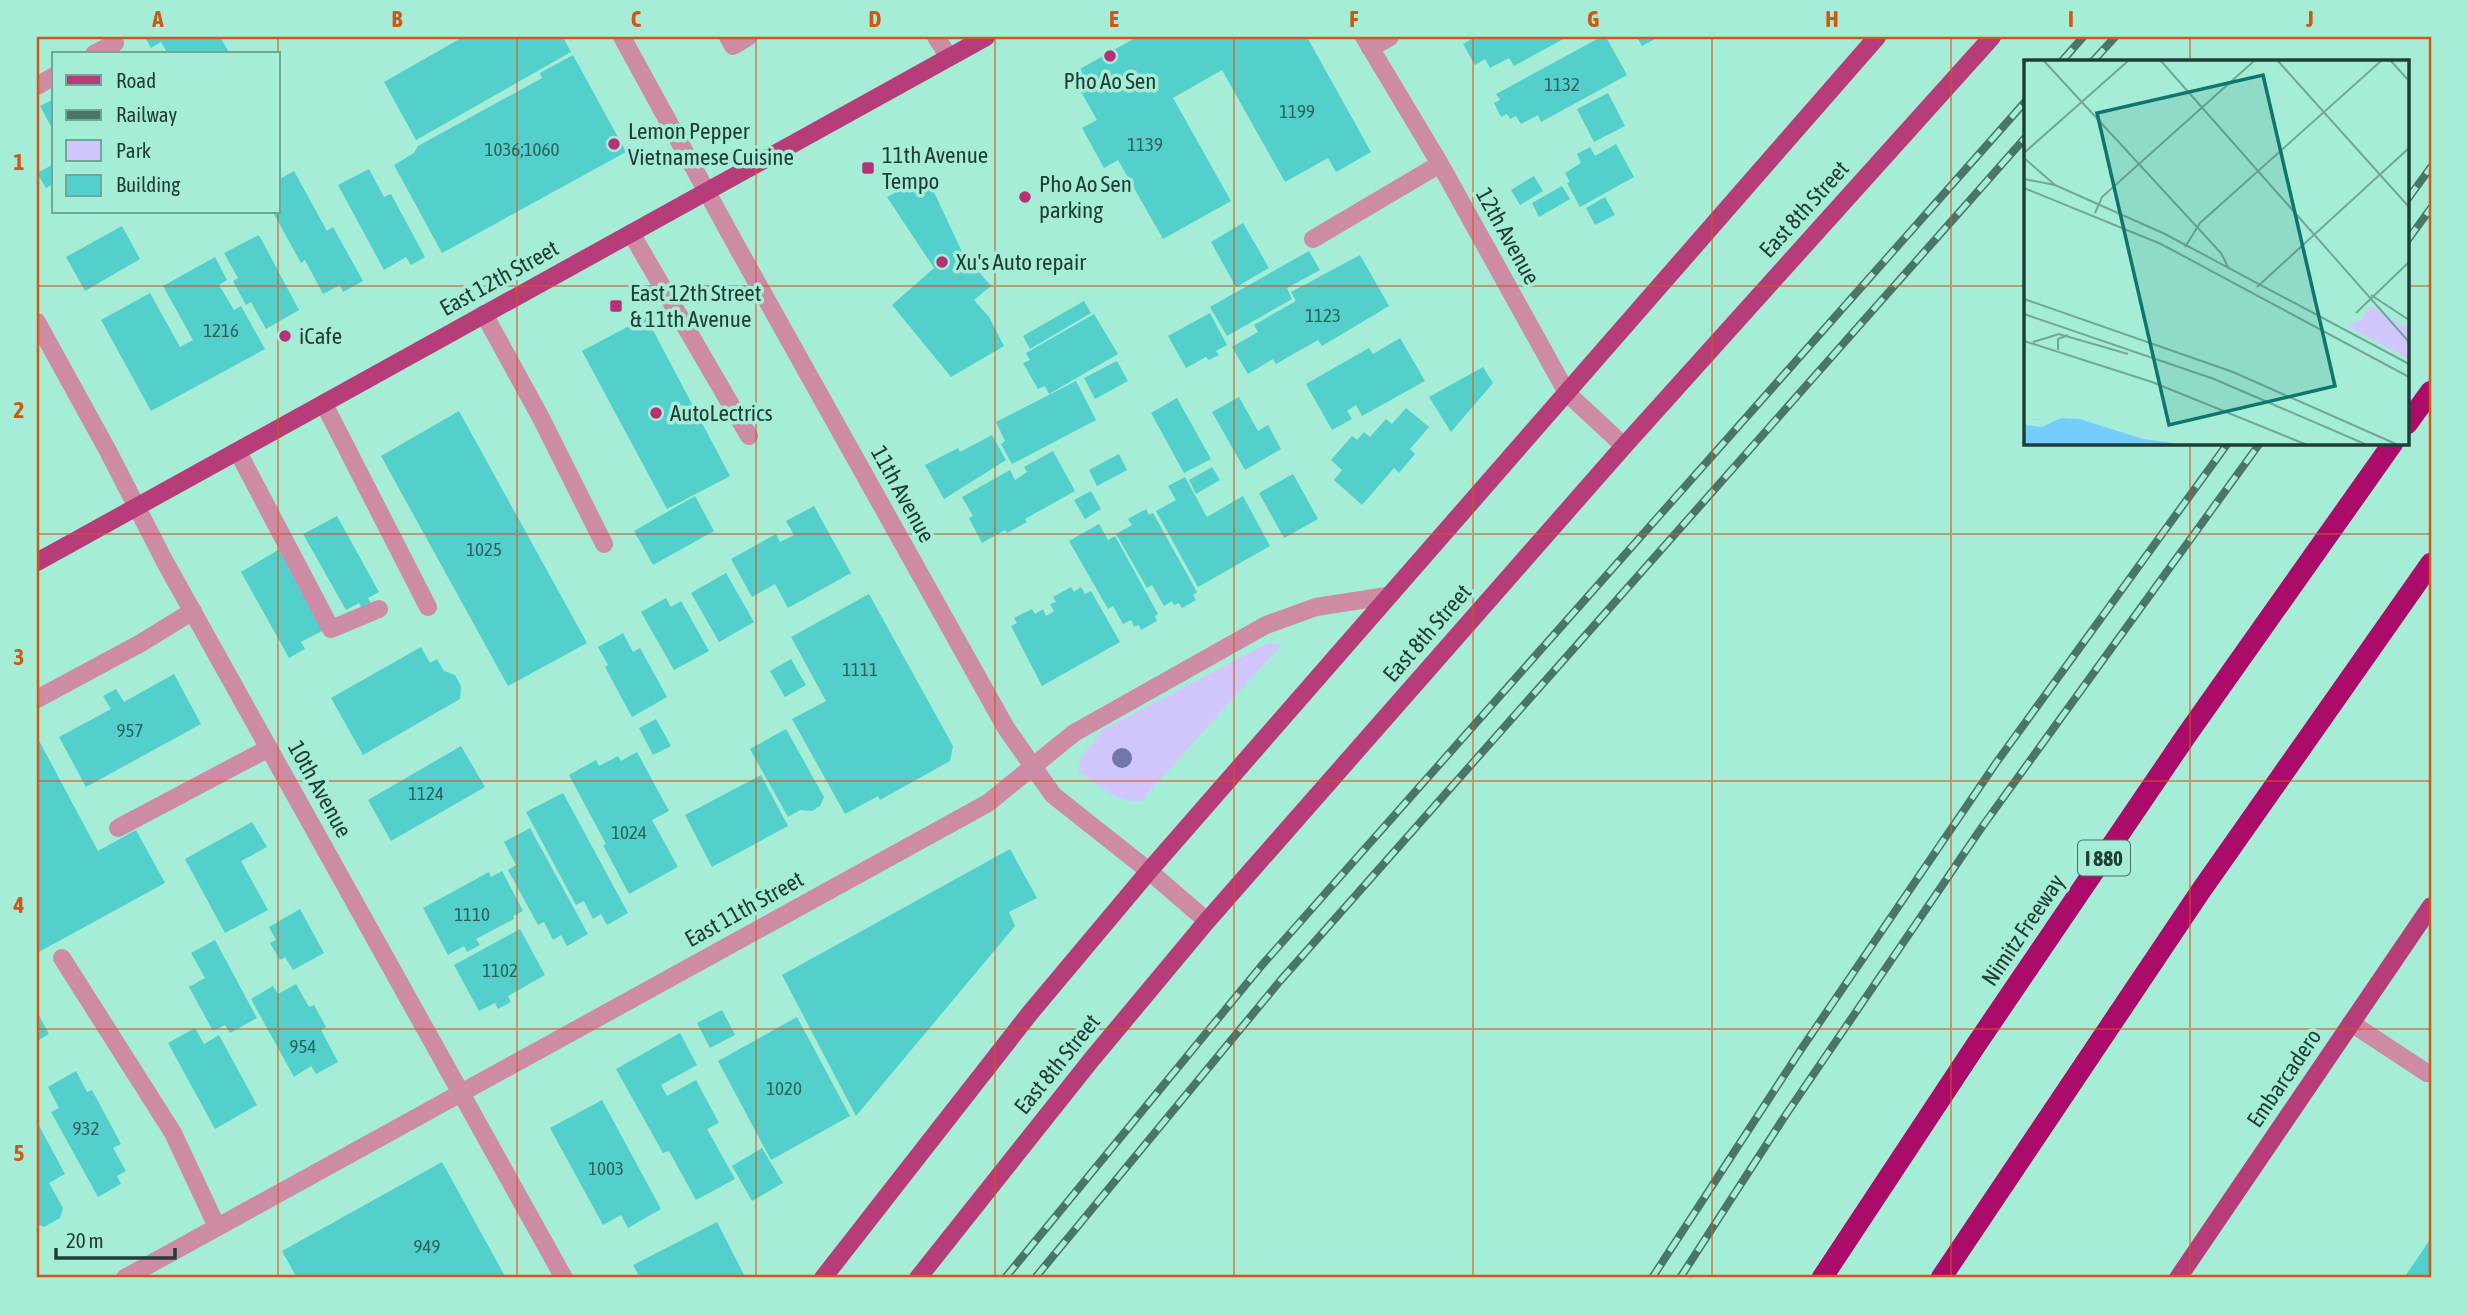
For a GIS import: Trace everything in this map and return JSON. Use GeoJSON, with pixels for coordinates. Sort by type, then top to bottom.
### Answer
{"type":"FeatureCollection","features":[{"type":"Feature","properties":{"kind":"highway"},"geometry":{"type":"LineString","coordinates":[[2408,423],[2431,391]]}},
{"type":"Feature","properties":{"kind":"highway","name":"Nimitz Freeway"},"geometry":{"type":"LineString","coordinates":[[1822,1278],[2186,736],[2392,444]]}},
{"type":"Feature","properties":{"kind":"highway"},"geometry":{"type":"LineString","coordinates":[[1941,1278],[2200,892],[2431,563]]}},
{"type":"Feature","properties":{"kind":"main road","name":"East 12th Street"},"geometry":{"type":"LineString","coordinates":[[37,562],[986,37]]}},
{"type":"Feature","properties":{"kind":"main road"},"geometry":{"type":"LineString","coordinates":[[823,1278],[1030,1013],[1149,871],[1877,37]]}},
{"type":"Feature","properties":{"kind":"main road","name":"East 8th Street"},"geometry":{"type":"LineString","coordinates":[[918,1278],[1091,1059],[1207,921],[1624,446],[1992,37]]}},
{"type":"Feature","properties":{"kind":"main road","name":"Embarcadero"},"geometry":{"type":"LineString","coordinates":[[2178,1278],[2431,906]]}},
{"type":"Feature","properties":{"kind":"street","name":"11th Avenue"},"geometry":{"type":"LineString","coordinates":[[622,37],[1006,728],[1053,794],[1207,921]]}},
{"type":"Feature","properties":{"kind":"street"},"geometry":{"type":"LineString","coordinates":[[728,37],[733,46],[748,37]]}},
{"type":"Feature","properties":{"kind":"street"},"geometry":{"type":"LineString","coordinates":[[936,37],[949,57]]}},
{"type":"Feature","properties":{"kind":"street"},"geometry":{"type":"LineString","coordinates":[[1367,42],[1390,37]]}},
{"type":"Feature","properties":{"kind":"street","name":"12th Avenue"},"geometry":{"type":"LineString","coordinates":[[1367,42],[1440,164],[1567,393],[1624,446]]}},
{"type":"Feature","properties":{"kind":"street"},"geometry":{"type":"LineString","coordinates":[[98,52],[115,43]]}},
{"type":"Feature","properties":{"kind":"street"},"geometry":{"type":"LineString","coordinates":[[1313,239],[1440,164]]}},
{"type":"Feature","properties":{"kind":"street"},"geometry":{"type":"LineString","coordinates":[[631,233],[749,436]]}},
{"type":"Feature","properties":{"kind":"street"},"geometry":{"type":"LineString","coordinates":[[484,314],[541,418],[604,544]]}},
{"type":"Feature","properties":{"kind":"street","name":"10th Avenue"},"geometry":{"type":"LineString","coordinates":[[37,322],[193,611],[564,1278]]}},
{"type":"Feature","properties":{"kind":"street"},"geometry":{"type":"LineString","coordinates":[[324,404],[428,607]]}},
{"type":"Feature","properties":{"kind":"street"},"geometry":{"type":"LineString","coordinates":[[238,452],[331,629],[379,609]]}},
{"type":"Feature","properties":{"kind":"street","name":"East 11th Street"},"geometry":{"type":"LineString","coordinates":[[125,1278],[988,803],[1073,733],[1266,625],[1317,607],[1387,596]]}},
{"type":"Feature","properties":{"kind":"street"},"geometry":{"type":"LineString","coordinates":[[37,699],[141,643],[193,611]]}},
{"type":"Feature","properties":{"kind":"street"},"geometry":{"type":"LineString","coordinates":[[118,828],[269,748]]}},
{"type":"Feature","properties":{"kind":"street"},"geometry":{"type":"LineString","coordinates":[[62,958],[173,1133],[217,1227]]}},
{"type":"Feature","properties":{"kind":"street"},"geometry":{"type":"LineString","coordinates":[[2351,1023],[2427,1073]]}},
{"type":"Feature","properties":{"kind":"green space"},"geometry":{"type":"Polygon","coordinates":[[[1268,643],[1282,644],[1141,801],[1116,796],[1078,771],[1080,759],[1103,730],[1268,643]]]}},
{"type":"Feature","properties":{"kind":"building"},"geometry":{"type":"Polygon","coordinates":[[[145,37],[220,37],[229,52],[167,52],[161,42],[151,48],[145,37]]]}},
{"type":"Feature","properties":{"kind":"building"},"geometry":{"type":"Polygon","coordinates":[[[463,37],[563,37],[571,52],[416,140],[384,82],[463,37]]]}},
{"type":"Feature","properties":{"kind":"building"},"geometry":{"type":"Polygon","coordinates":[[[1137,37],[1307,37],[1371,152],[1336,172],[1328,158],[1285,182],[1222,70],[1173,98],[1231,201],[1163,239],[1118,160],[1104,168],[1082,128],[1097,120],[1071,74],[1137,37]]]}},
{"type":"Feature","properties":{"kind":"building"},"geometry":{"type":"Polygon","coordinates":[[[1475,37],[1567,37],[1514,66],[1509,58],[1490,68],[1485,59],[1475,65],[1463,44],[1475,37]]]}},
{"type":"Feature","properties":{"kind":"building"},"geometry":{"type":"Polygon","coordinates":[[[1601,37],[1606,37],[1627,75],[1541,122],[1538,115],[1521,124],[1516,116],[1510,119],[1507,114],[1501,117],[1494,103],[1500,100],[1496,94],[1601,37]]]}},
{"type":"Feature","properties":{"kind":"building"},"geometry":{"type":"Polygon","coordinates":[[[1637,37],[1659,37],[1642,46],[1637,37]]]}},
{"type":"Feature","properties":{"kind":"building"},"geometry":{"type":"Polygon","coordinates":[[[573,55],[626,152],[442,253],[394,165],[414,153],[418,146],[542,78],[540,73],[573,55]]]}},
{"type":"Feature","properties":{"kind":"building"},"geometry":{"type":"Polygon","coordinates":[[[1608,93],[1625,126],[1594,142],[1577,109],[1608,93]]]}},
{"type":"Feature","properties":{"kind":"building"},"geometry":{"type":"Polygon","coordinates":[[[52,100],[52,128],[40,106],[52,100]]]}},
{"type":"Feature","properties":{"kind":"building"},"geometry":{"type":"Polygon","coordinates":[[[1616,144],[1634,177],[1580,207],[1567,183],[1570,182],[1565,173],[1581,163],[1577,154],[1590,147],[1595,156],[1616,144]]]}},
{"type":"Feature","properties":{"kind":"building"},"geometry":{"type":"Polygon","coordinates":[[[52,165],[52,185],[46,188],[37,173],[52,165]]]}},
{"type":"Feature","properties":{"kind":"building"},"geometry":{"type":"Polygon","coordinates":[[[369,169],[384,197],[391,194],[425,257],[411,265],[406,257],[384,270],[338,185],[369,169]]]}},
{"type":"Feature","properties":{"kind":"building"},"geometry":{"type":"Polygon","coordinates":[[[294,171],[327,231],[333,227],[363,281],[343,292],[340,285],[323,294],[305,260],[301,263],[274,214],[280,214],[280,179],[294,171]]]}},
{"type":"Feature","properties":{"kind":"building"},"geometry":{"type":"Polygon","coordinates":[[[926,175],[963,254],[991,286],[974,300],[989,317],[1004,346],[951,377],[892,305],[934,268],[887,197],[926,175]]]}},
{"type":"Feature","properties":{"kind":"building"},"geometry":{"type":"Polygon","coordinates":[[[1534,176],[1543,191],[1520,205],[1511,190],[1534,176]]]}},
{"type":"Feature","properties":{"kind":"building"},"geometry":{"type":"Polygon","coordinates":[[[1562,186],[1570,199],[1539,217],[1532,203],[1562,186]]]}},
{"type":"Feature","properties":{"kind":"building"},"geometry":{"type":"Polygon","coordinates":[[[1605,197],[1615,215],[1595,225],[1586,208],[1605,197]]]}},
{"type":"Feature","properties":{"kind":"building"},"geometry":{"type":"Polygon","coordinates":[[[1243,223],[1269,268],[1236,287],[1211,242],[1243,223]]]}},
{"type":"Feature","properties":{"kind":"building"},"geometry":{"type":"Polygon","coordinates":[[[122,226],[140,259],[85,291],[66,257],[122,226]]]}},
{"type":"Feature","properties":{"kind":"building"},"geometry":{"type":"Polygon","coordinates":[[[259,235],[299,310],[266,329],[251,302],[246,305],[233,281],[238,278],[224,253],[259,235]]]}},
{"type":"Feature","properties":{"kind":"building"},"geometry":{"type":"Polygon","coordinates":[[[1309,251],[1320,270],[1287,288],[1292,299],[1227,336],[1210,307],[1309,251]]]}},
{"type":"Feature","properties":{"kind":"building"},"geometry":{"type":"Polygon","coordinates":[[[1360,255],[1389,306],[1322,346],[1318,340],[1276,364],[1273,359],[1248,374],[1232,347],[1258,332],[1254,325],[1296,301],[1291,292],[1360,255]]]}},
{"type":"Feature","properties":{"kind":"building"},"geometry":{"type":"Polygon","coordinates":[[[215,257],[227,280],[219,285],[234,310],[241,306],[265,349],[151,411],[101,320],[150,293],[180,347],[193,340],[163,286],[215,257]]]}},
{"type":"Feature","properties":{"kind":"building"},"geometry":{"type":"Polygon","coordinates":[[[1084,301],[1091,313],[1030,349],[1023,336],[1084,301]]]}},
{"type":"Feature","properties":{"kind":"building"},"geometry":{"type":"Polygon","coordinates":[[[1210,313],[1227,345],[1216,351],[1219,355],[1209,360],[1206,357],[1186,368],[1168,336],[1210,313]]]}},
{"type":"Feature","properties":{"kind":"building"},"geometry":{"type":"Polygon","coordinates":[[[1094,314],[1118,354],[1049,394],[1045,386],[1038,389],[1023,363],[1030,360],[1026,353],[1094,314]]]}},
{"type":"Feature","properties":{"kind":"building","name":"AutoLectrics"},"geometry":{"type":"Polygon","coordinates":[[[646,317],[730,476],[667,509],[582,351],[646,317]]]}},
{"type":"Feature","properties":{"kind":"building"},"geometry":{"type":"Polygon","coordinates":[[[1400,338],[1425,381],[1362,416],[1356,405],[1347,411],[1352,419],[1332,430],[1306,384],[1369,348],[1373,354],[1400,338]]]}},
{"type":"Feature","properties":{"kind":"building"},"geometry":{"type":"Polygon","coordinates":[[[1117,361],[1128,381],[1095,399],[1084,378],[1117,361]]]}},
{"type":"Feature","properties":{"kind":"building"},"geometry":{"type":"Polygon","coordinates":[[[1483,367],[1493,383],[1451,432],[1429,397],[1483,367]]]}},
{"type":"Feature","properties":{"kind":"building"},"geometry":{"type":"Polygon","coordinates":[[[1076,381],[1096,420],[1012,464],[1001,444],[1005,441],[996,422],[1076,381]]]}},
{"type":"Feature","properties":{"kind":"building"},"geometry":{"type":"Polygon","coordinates":[[[1239,397],[1258,431],[1268,425],[1281,449],[1245,470],[1212,412],[1239,397]]]}},
{"type":"Feature","properties":{"kind":"building"},"geometry":{"type":"Polygon","coordinates":[[[1177,398],[1211,459],[1184,473],[1151,413],[1177,398]]]}},
{"type":"Feature","properties":{"kind":"building"},"geometry":{"type":"Polygon","coordinates":[[[1406,408],[1429,427],[1410,449],[1415,454],[1399,473],[1394,468],[1362,505],[1334,480],[1342,470],[1331,460],[1352,436],[1357,440],[1364,432],[1370,437],[1386,419],[1392,424],[1406,408]]]}},
{"type":"Feature","properties":{"kind":"building"},"geometry":{"type":"Polygon","coordinates":[[[459,411],[587,643],[508,686],[381,456],[459,411]]]}},
{"type":"Feature","properties":{"kind":"building"},"geometry":{"type":"Polygon","coordinates":[[[992,435],[1006,460],[944,499],[925,465],[958,448],[960,452],[992,435]]]}},
{"type":"Feature","properties":{"kind":"building"},"geometry":{"type":"Polygon","coordinates":[[[1053,451],[1075,491],[1025,519],[1027,522],[982,543],[969,518],[973,516],[962,497],[1010,470],[1015,480],[1027,472],[1024,467],[1053,451]]]}},
{"type":"Feature","properties":{"kind":"building"},"geometry":{"type":"Polygon","coordinates":[[[1119,454],[1127,470],[1097,486],[1089,470],[1119,454]]]}},
{"type":"Feature","properties":{"kind":"building"},"geometry":{"type":"Polygon","coordinates":[[[1212,467],[1220,480],[1196,494],[1189,480],[1212,467]]]}},
{"type":"Feature","properties":{"kind":"building"},"geometry":{"type":"Polygon","coordinates":[[[1293,474],[1318,519],[1284,538],[1259,493],[1293,474]]]}},
{"type":"Feature","properties":{"kind":"building"},"geometry":{"type":"Polygon","coordinates":[[[1185,477],[1207,517],[1243,496],[1270,546],[1198,587],[1156,511],[1176,500],[1168,486],[1185,477]]]}},
{"type":"Feature","properties":{"kind":"building"},"geometry":{"type":"Polygon","coordinates":[[[1091,491],[1101,509],[1085,519],[1074,500],[1091,491]]]}},
{"type":"Feature","properties":{"kind":"building"},"geometry":{"type":"Polygon","coordinates":[[[695,496],[714,531],[653,565],[634,531],[695,496]]]}},
{"type":"Feature","properties":{"kind":"building"},"geometry":{"type":"Polygon","coordinates":[[[814,506],[851,573],[788,608],[775,584],[752,597],[731,559],[776,534],[780,542],[794,535],[786,521],[814,506]]]}},
{"type":"Feature","properties":{"kind":"building"},"geometry":{"type":"Polygon","coordinates":[[[1146,509],[1149,515],[1153,513],[1197,592],[1193,595],[1196,600],[1182,608],[1179,603],[1174,605],[1172,601],[1164,606],[1152,585],[1147,588],[1116,534],[1132,525],[1128,519],[1146,509]]]}},
{"type":"Feature","properties":{"kind":"building"},"geometry":{"type":"Polygon","coordinates":[[[337,516],[379,592],[368,598],[373,606],[363,611],[359,603],[346,610],[303,534],[337,516]]]}},
{"type":"Feature","properties":{"kind":"building"},"geometry":{"type":"Polygon","coordinates":[[[1099,524],[1108,540],[1115,536],[1158,614],[1155,616],[1157,621],[1141,630],[1139,625],[1134,627],[1131,620],[1123,624],[1113,606],[1108,609],[1069,541],[1099,524]]]}},
{"type":"Feature","properties":{"kind":"building"},"geometry":{"type":"Polygon","coordinates":[[[280,549],[324,630],[301,642],[305,649],[289,658],[241,572],[280,549]]]}},
{"type":"Feature","properties":{"kind":"building"},"geometry":{"type":"Polygon","coordinates":[[[726,573],[754,622],[719,642],[691,593],[726,573]]]}},
{"type":"Feature","properties":{"kind":"building"},"geometry":{"type":"Polygon","coordinates":[[[1071,587],[1074,592],[1081,587],[1085,594],[1091,591],[1120,642],[1042,686],[1011,626],[1017,623],[1014,618],[1032,609],[1035,614],[1043,609],[1046,616],[1053,612],[1050,604],[1056,602],[1053,597],[1071,587]]]}},
{"type":"Feature","properties":{"kind":"building"},"geometry":{"type":"Polygon","coordinates":[[[869,594],[953,746],[950,761],[880,800],[878,796],[845,814],[792,719],[826,701],[791,637],[869,594]]]}},
{"type":"Feature","properties":{"kind":"building"},"geometry":{"type":"Polygon","coordinates":[[[666,598],[671,607],[681,601],[709,651],[674,670],[641,612],[666,598]]]}},
{"type":"Feature","properties":{"kind":"building"},"geometry":{"type":"Polygon","coordinates":[[[623,633],[633,652],[640,648],[667,697],[632,717],[605,667],[608,665],[598,647],[623,633]]]}},
{"type":"Feature","properties":{"kind":"building"},"geometry":{"type":"Polygon","coordinates":[[[421,647],[430,663],[437,659],[444,671],[455,675],[461,686],[460,699],[363,755],[331,698],[421,647]]]}},
{"type":"Feature","properties":{"kind":"building"},"geometry":{"type":"Polygon","coordinates":[[[791,659],[806,685],[785,697],[770,671],[791,659]]]}},
{"type":"Feature","properties":{"kind":"building"},"geometry":{"type":"Polygon","coordinates":[[[174,674],[201,724],[86,787],[59,737],[111,709],[103,696],[116,689],[124,702],[174,674]]]}},
{"type":"Feature","properties":{"kind":"building"},"geometry":{"type":"Polygon","coordinates":[[[656,719],[671,746],[653,755],[639,728],[656,719]]]}},
{"type":"Feature","properties":{"kind":"building"},"geometry":{"type":"Polygon","coordinates":[[[786,729],[824,797],[820,806],[812,811],[800,810],[788,817],[750,749],[786,729]]]}},
{"type":"Feature","properties":{"kind":"building"},"geometry":{"type":"Polygon","coordinates":[[[37,737],[98,851],[136,830],[165,883],[37,953],[37,737]]]}},
{"type":"Feature","properties":{"kind":"building"},"geometry":{"type":"Polygon","coordinates":[[[461,746],[485,787],[391,841],[368,800],[461,746]]]}},
{"type":"Feature","properties":{"kind":"building"},"geometry":{"type":"Polygon","coordinates":[[[637,752],[669,811],[652,820],[678,867],[629,894],[569,775],[596,760],[599,766],[618,756],[621,761],[637,752]]]}},
{"type":"Feature","properties":{"kind":"building"},"geometry":{"type":"Polygon","coordinates":[[[761,775],[788,826],[712,867],[685,815],[761,775]]]}},
{"type":"Feature","properties":{"kind":"building"},"geometry":{"type":"Polygon","coordinates":[[[563,793],[628,913],[607,925],[601,914],[593,919],[584,901],[576,905],[526,812],[563,793]]]}},
{"type":"Feature","properties":{"kind":"building"},"geometry":{"type":"Polygon","coordinates":[[[252,822],[267,847],[241,861],[268,910],[225,933],[185,859],[252,822]]]}},
{"type":"Feature","properties":{"kind":"building"},"geometry":{"type":"Polygon","coordinates":[[[530,828],[588,934],[567,946],[561,935],[553,940],[544,922],[538,925],[508,870],[516,865],[504,842],[530,828]]]}},
{"type":"Feature","properties":{"kind":"building"},"geometry":{"type":"Polygon","coordinates":[[[1010,849],[1037,898],[1009,912],[1015,926],[856,1116],[782,975],[1010,849]]]}},
{"type":"Feature","properties":{"kind":"building"},"geometry":{"type":"Polygon","coordinates":[[[502,871],[523,911],[513,916],[514,919],[476,939],[480,945],[467,952],[464,946],[448,955],[423,908],[489,872],[491,877],[502,871]]]}},
{"type":"Feature","properties":{"kind":"building"},"geometry":{"type":"Polygon","coordinates":[[[300,909],[324,953],[293,970],[285,957],[280,960],[270,943],[276,940],[269,927],[300,909]]]}},
{"type":"Feature","properties":{"kind":"building"},"geometry":{"type":"Polygon","coordinates":[[[520,929],[545,975],[508,996],[511,1002],[498,1009],[495,1003],[479,1011],[454,965],[520,929]]]}},
{"type":"Feature","properties":{"kind":"building"},"geometry":{"type":"Polygon","coordinates":[[[215,940],[257,1018],[230,1033],[225,1025],[213,1031],[189,987],[205,978],[191,953],[215,940]]]}},
{"type":"Feature","properties":{"kind":"building"},"geometry":{"type":"Polygon","coordinates":[[[296,984],[309,1007],[314,1005],[326,1027],[321,1030],[338,1062],[316,1074],[311,1066],[294,1077],[251,999],[273,986],[278,994],[296,984]]]}},
{"type":"Feature","properties":{"kind":"building"},"geometry":{"type":"Polygon","coordinates":[[[722,1010],[735,1035],[710,1048],[697,1023],[722,1010]]]}},
{"type":"Feature","properties":{"kind":"building"},"geometry":{"type":"Polygon","coordinates":[[[37,1012],[49,1034],[37,1041],[37,1012]]]}},
{"type":"Feature","properties":{"kind":"building"},"geometry":{"type":"Polygon","coordinates":[[[797,1017],[850,1116],[771,1160],[718,1061],[797,1017]]]}},
{"type":"Feature","properties":{"kind":"building"},"geometry":{"type":"Polygon","coordinates":[[[195,1028],[204,1044],[219,1035],[257,1105],[215,1129],[168,1043],[195,1028]]]}},
{"type":"Feature","properties":{"kind":"building"},"geometry":{"type":"Polygon","coordinates":[[[680,1033],[697,1065],[661,1085],[667,1096],[696,1080],[719,1123],[707,1129],[735,1179],[696,1200],[669,1151],[663,1153],[616,1069],[680,1033]]]}},
{"type":"Feature","properties":{"kind":"building"},"geometry":{"type":"Polygon","coordinates":[[[76,1071],[87,1092],[92,1090],[121,1144],[113,1148],[126,1171],[117,1176],[121,1184],[98,1197],[51,1112],[59,1108],[48,1087],[76,1071]]]}},
{"type":"Feature","properties":{"kind":"building"},"geometry":{"type":"Polygon","coordinates":[[[602,1100],[661,1209],[628,1228],[621,1215],[603,1225],[550,1128],[602,1100]]]}},
{"type":"Feature","properties":{"kind":"building"},"geometry":{"type":"Polygon","coordinates":[[[37,1122],[65,1174],[49,1183],[63,1208],[60,1218],[44,1227],[37,1224],[37,1122]]]}},
{"type":"Feature","properties":{"kind":"building"},"geometry":{"type":"Polygon","coordinates":[[[762,1148],[783,1183],[752,1201],[732,1166],[762,1148]]]}},
{"type":"Feature","properties":{"kind":"building"},"geometry":{"type":"Polygon","coordinates":[[[442,1162],[506,1278],[297,1278],[282,1251],[442,1162]]]}},
{"type":"Feature","properties":{"kind":"building"},"geometry":{"type":"Polygon","coordinates":[[[717,1222],[745,1277],[640,1278],[633,1265],[717,1222]]]}},
{"type":"Feature","properties":{"kind":"building"},"geometry":{"type":"Polygon","coordinates":[[[2431,1238],[2431,1278],[2404,1278],[2431,1238]]]}},
{"type":"Feature","properties":{"kind":"railway"},"geometry":{"type":"LineString","coordinates":[[2063,60],[2083,37]]}},
{"type":"Feature","properties":{"kind":"railway"},"geometry":{"type":"LineString","coordinates":[[2094,60],[2115,37]]}},
{"type":"Feature","properties":{"kind":"railway"},"geometry":{"type":"LineString","coordinates":[[1005,1278],[1262,965],[2024,103]]}},
{"type":"Feature","properties":{"kind":"railway"},"geometry":{"type":"LineString","coordinates":[[1035,1278],[1280,981],[2024,139]]}},
{"type":"Feature","properties":{"kind":"railway"},"geometry":{"type":"LineString","coordinates":[[2408,199],[2431,167]]}},
{"type":"Feature","properties":{"kind":"railway"},"geometry":{"type":"LineString","coordinates":[[2408,240],[2431,208]]}},
{"type":"Feature","properties":{"kind":"railway"},"geometry":{"type":"LineString","coordinates":[[1652,1278],[1800,1051],[1996,763],[2227,444]]}},
{"type":"Feature","properties":{"kind":"railway"},"geometry":{"type":"LineString","coordinates":[[1680,1278],[1785,1116],[1982,827],[2259,444]]}},
{"type":"Feature","properties":{"kind":"place","name":"Pho Ao Sen"},"geometry":{"type":"Point","coordinates":[1110,56]}},
{"type":"Feature","properties":{"kind":"place","name":"Lemon Pepper Vietnamese Cuisine"},"geometry":{"type":"Point","coordinates":[614,144]}},
{"type":"Feature","properties":{"kind":"place","name":"11th Avenue Tempo"},"geometry":{"type":"Point","coordinates":[868,168]}},
{"type":"Feature","properties":{"kind":"place","name":"Pho Ao Sen parking"},"geometry":{"type":"Point","coordinates":[1025,197]}},
{"type":"Feature","properties":{"kind":"place","name":"Xu's Auto repair"},"geometry":{"type":"Point","coordinates":[942,262]}},
{"type":"Feature","properties":{"kind":"place","name":"East 12th Street & 11th Avenue"},"geometry":{"type":"Point","coordinates":[616,306]}},
{"type":"Feature","properties":{"kind":"place","name":"iCafe"},"geometry":{"type":"Point","coordinates":[285,336]}},
{"type":"Feature","properties":{"kind":"place","name":"AutoLectrics"},"geometry":{"type":"Point","coordinates":[656,413]}}]}
